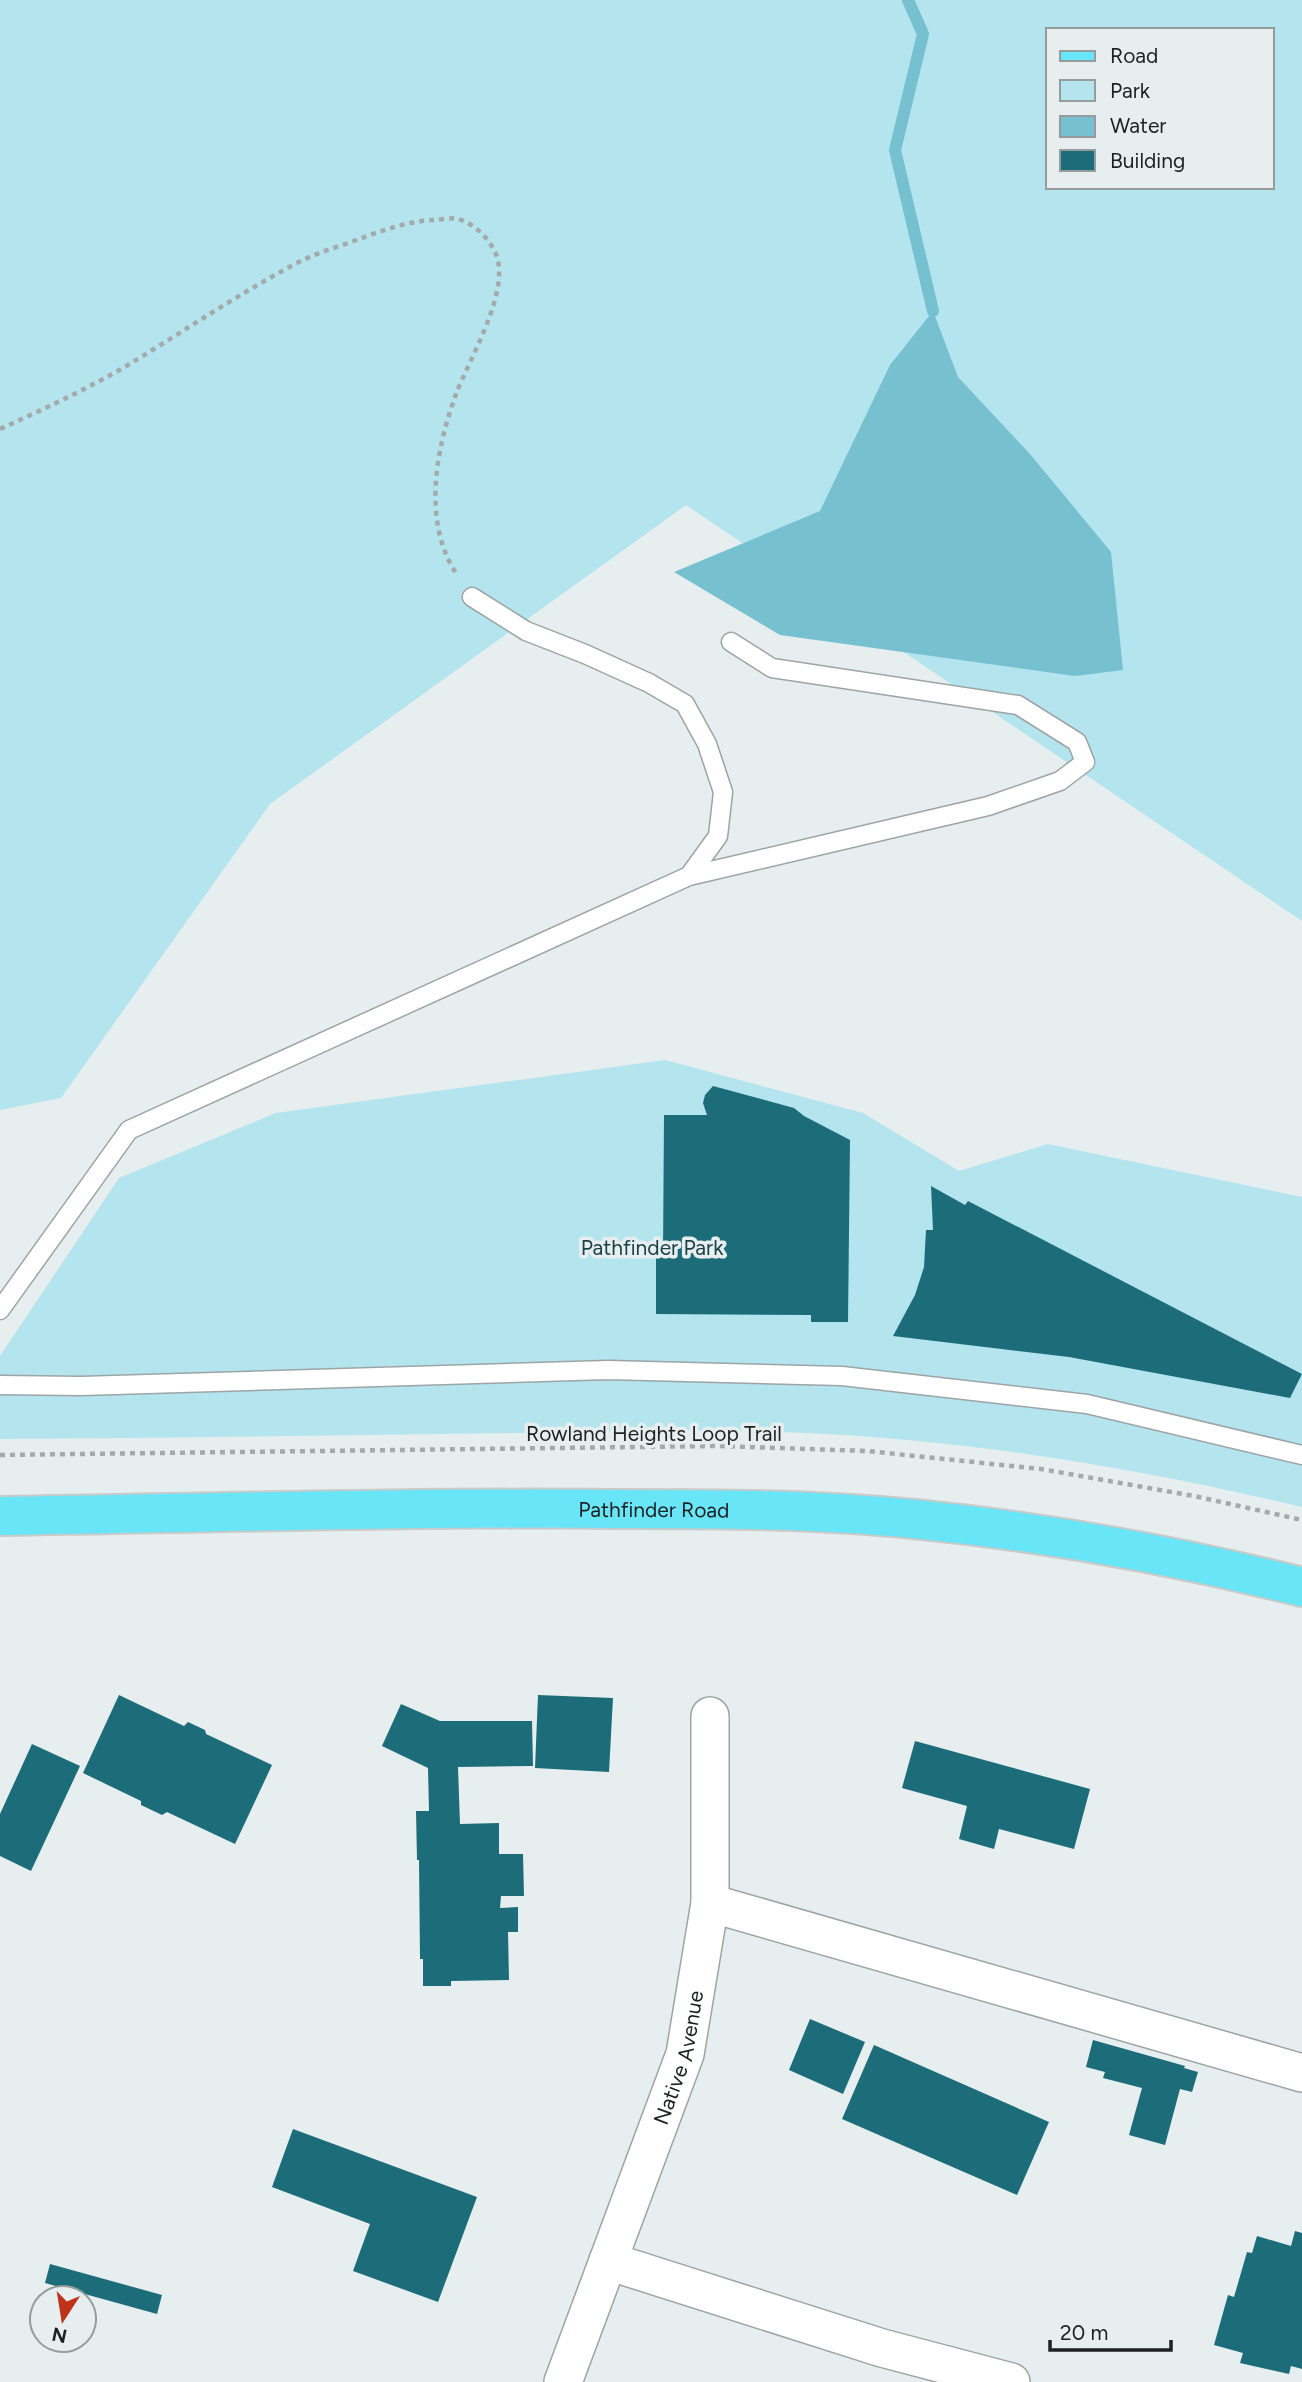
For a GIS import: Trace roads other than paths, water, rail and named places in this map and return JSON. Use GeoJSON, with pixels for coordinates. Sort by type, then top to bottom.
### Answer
{"type":"FeatureCollection","features":[{"type":"Feature","properties":{"kind":"main road","name":"Pathfinder Road"},"geometry":{"type":"LineString","coordinates":[[0,1516],[530,1508],[841,1513],[1086,1541],[1163,1555],[1302,1587]]}},
{"type":"Feature","properties":{"kind":"street","name":"Native Avenue"},"geometry":{"type":"LineString","coordinates":[[563,2382],[685,2054],[710,1903],[710,1716]]}},
{"type":"Feature","properties":{"kind":"street"},"geometry":{"type":"LineString","coordinates":[[710,1903],[1302,2073]]}},
{"type":"Feature","properties":{"kind":"street"},"geometry":{"type":"LineString","coordinates":[[608,2261],[882,2347],[1011,2382]]}},
{"type":"Feature","properties":{"kind":"lane"},"geometry":{"type":"LineString","coordinates":[[472,597],[526,631],[649,683],[685,704],[707,744],[723,792],[718,836],[689,876]]}},
{"type":"Feature","properties":{"kind":"lane"},"geometry":{"type":"LineString","coordinates":[[0,1310],[129,1130],[689,876],[988,806],[1060,781],[1086,762],[1077,743],[1018,705],[772,668],[730,642]]}},
{"type":"Feature","properties":{"kind":"lane"},"geometry":{"type":"LineString","coordinates":[[0,1385],[109,1385],[607,1370],[842,1376],[1087,1404],[1302,1455]]}},
{"type":"Feature","properties":{"kind":"water"},"geometry":{"type":"Polygon","coordinates":[[[933,311],[958,377],[1030,454],[1111,552],[1123,670],[1075,676],[780,635],[674,572],[820,511],[890,365],[933,311]]]}},
{"type":"Feature","properties":{"kind":"waterway"},"geometry":{"type":"LineString","coordinates":[[908,0],[923,34],[895,150],[933,311]]}},
{"type":"Feature","properties":{"kind":"park label","name":"Pathfinder Park"},"geometry":{"type":"Point","coordinates":[652,1247]}}]}
